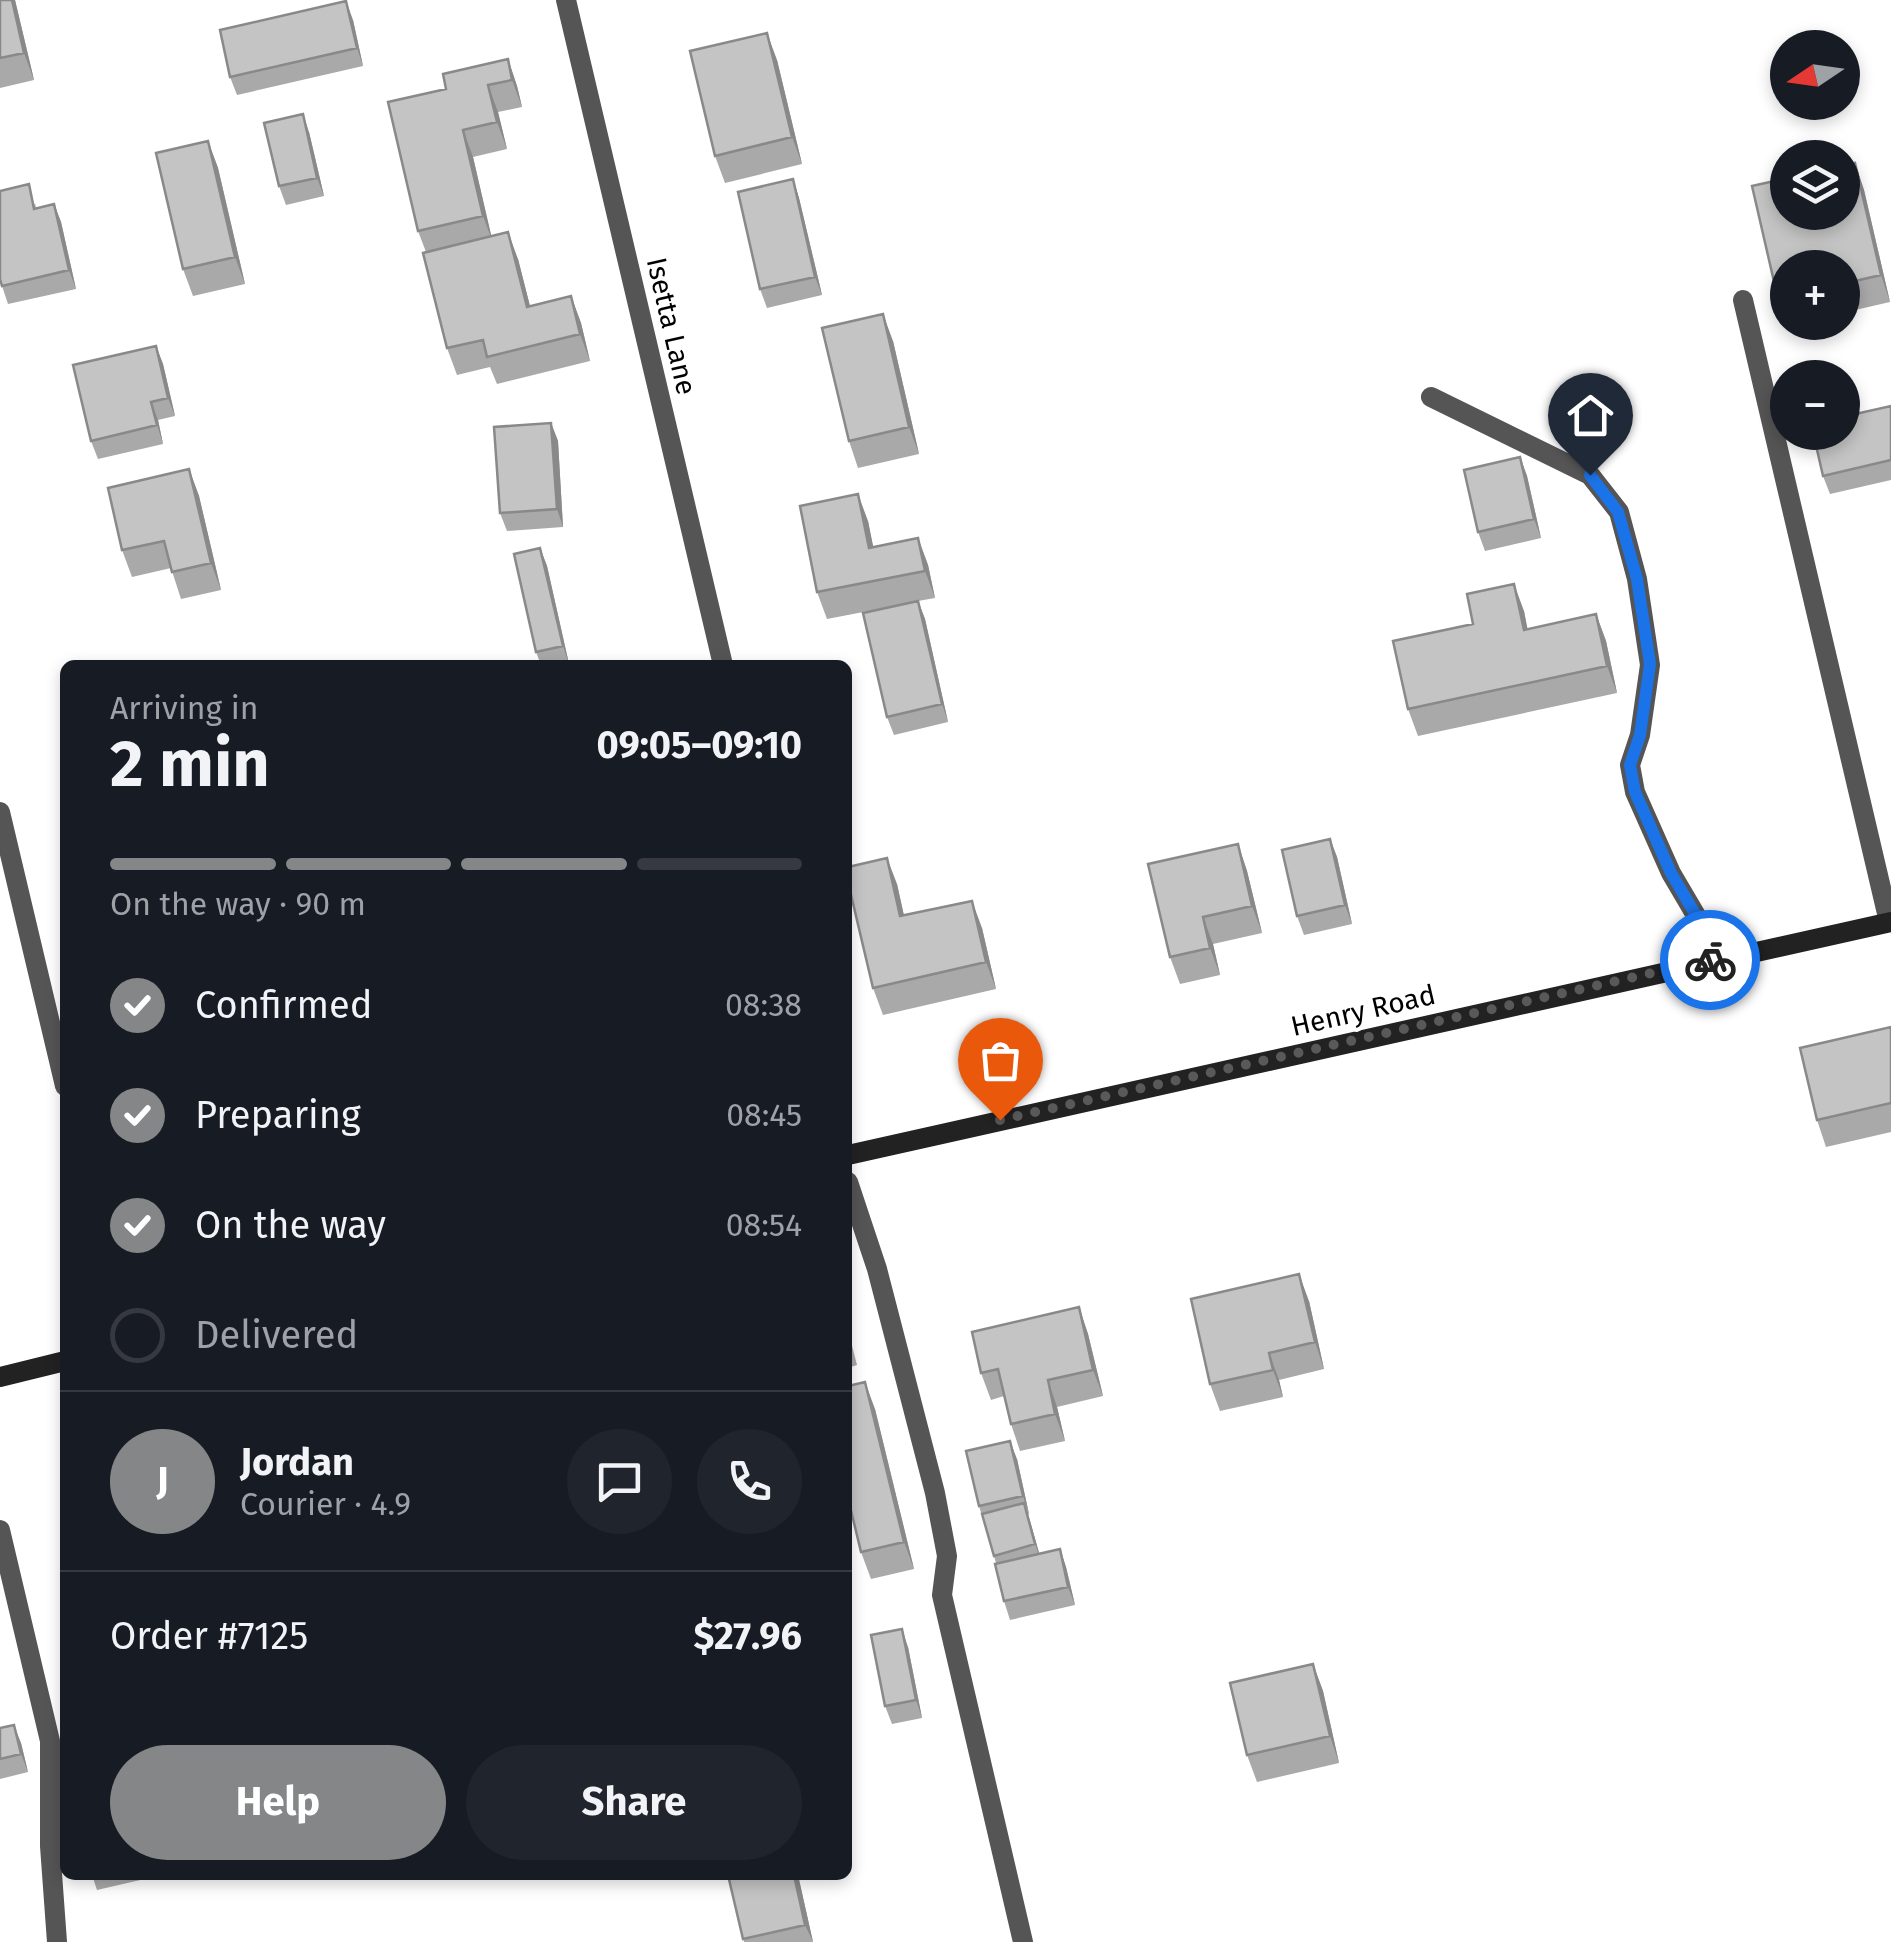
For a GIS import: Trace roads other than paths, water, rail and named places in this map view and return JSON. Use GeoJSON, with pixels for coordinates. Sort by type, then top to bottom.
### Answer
{"type":"FeatureCollection","features":[{"type":"Feature","properties":{"kind":"street","name":"Isetta Lane"},"geometry":{"type":"LineString","coordinates":[[566,0],[722,660]]}},
{"type":"Feature","properties":{"kind":"street"},"geometry":{"type":"LineString","coordinates":[[1744,300],[1890,922]]}},
{"type":"Feature","properties":{"kind":"street"},"geometry":{"type":"LineString","coordinates":[[1431,397],[1590,475],[1618,512],[1637,579],[1650,664],[1640,735],[1630,765],[1635,792],[1671,873],[1721,958]]}},
{"type":"Feature","properties":{"kind":"street"},"geometry":{"type":"LineString","coordinates":[[0,812],[60,1065]]}},
{"type":"Feature","properties":{"kind":"street","name":"Henry Road"},"geometry":{"type":"LineString","coordinates":[[852,1154],[1890,922]]}},
{"type":"Feature","properties":{"kind":"street"},"geometry":{"type":"LineString","coordinates":[[852,1194],[876,1269],[935,1493],[947,1556],[942,1595],[1023,1942]]}},
{"type":"Feature","properties":{"kind":"street"},"geometry":{"type":"LineString","coordinates":[[0,1377],[60,1362]]}},
{"type":"Feature","properties":{"kind":"street"},"geometry":{"type":"LineString","coordinates":[[0,1530],[50,1740],[50,1846],[57,1942]]}}]}
